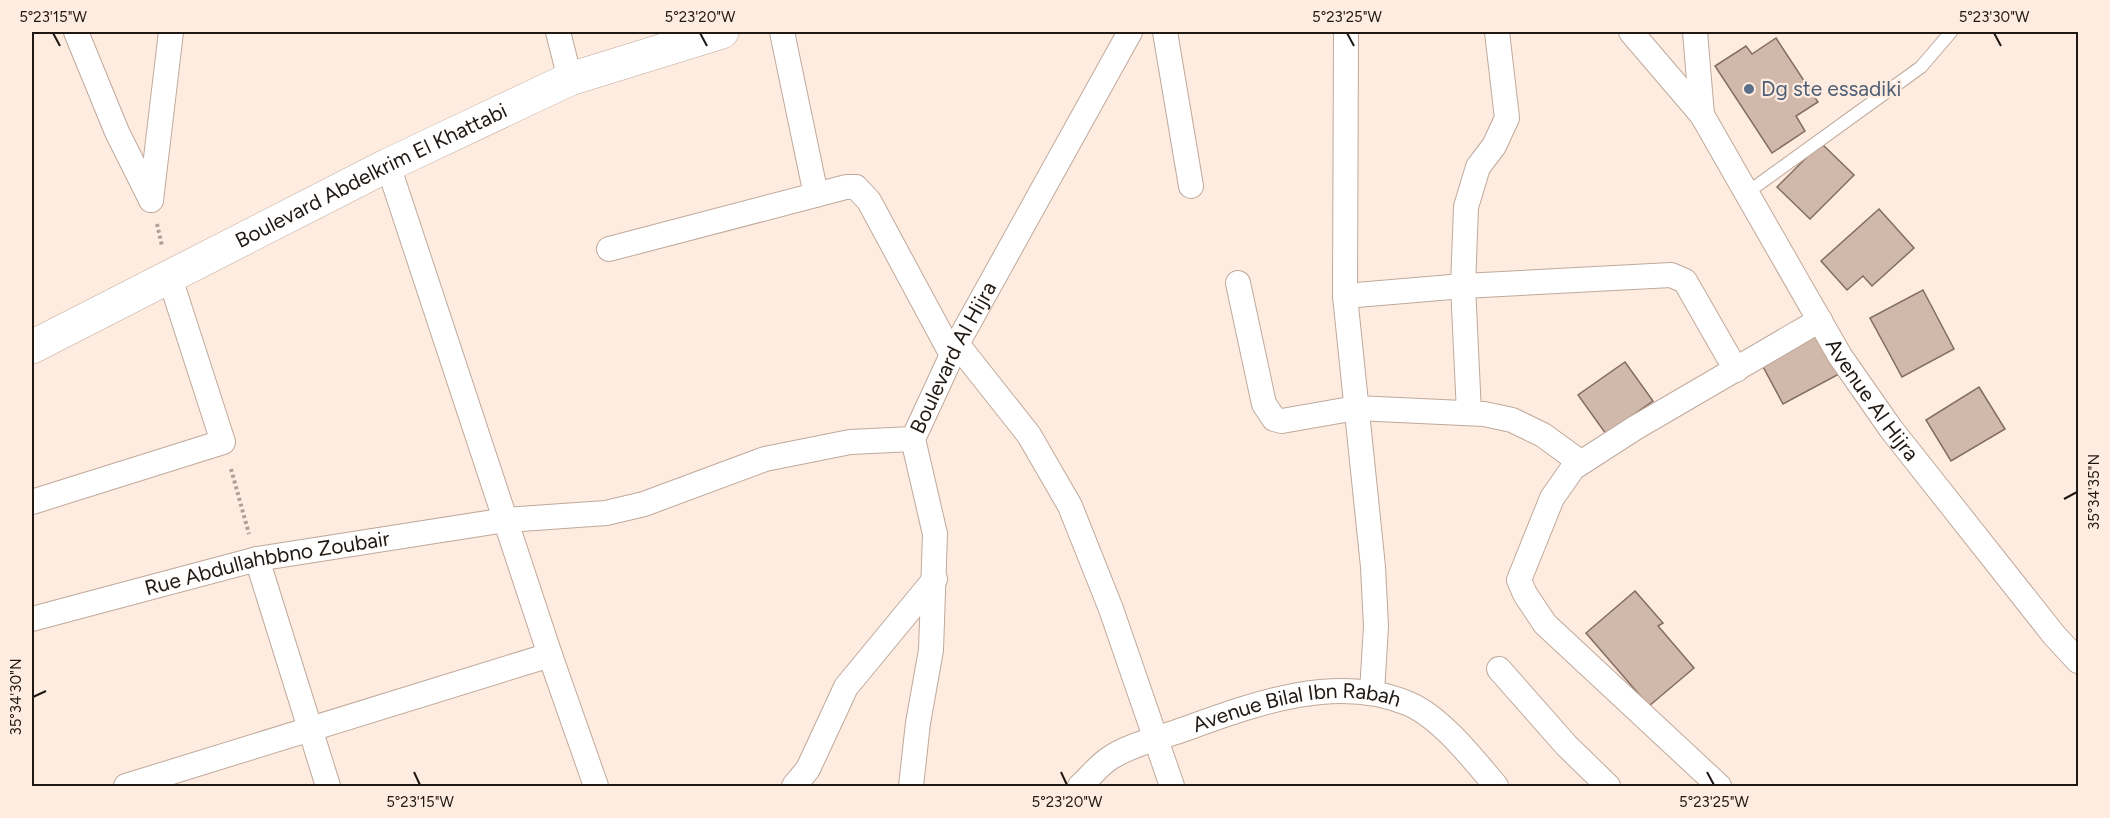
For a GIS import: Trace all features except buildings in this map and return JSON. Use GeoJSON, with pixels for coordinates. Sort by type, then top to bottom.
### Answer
{"type":"FeatureCollection","features":[{"type":"Feature","properties":{"kind":"street"},"geometry":{"type":"LineString","coordinates":[[76,32],[117,132],[151,200]]}},
{"type":"Feature","properties":{"kind":"street"},"geometry":{"type":"LineString","coordinates":[[151,200],[171,32]]}},
{"type":"Feature","properties":{"kind":"street"},"geometry":{"type":"LineString","coordinates":[[558,32],[570,79]]}},
{"type":"Feature","properties":{"kind":"street","name":"Boulevard Abdelkrim El Khattabi"},"geometry":{"type":"LineString","coordinates":[[32,347],[388,165],[570,79],[680,38],[723,32]]}},
{"type":"Feature","properties":{"kind":"street"},"geometry":{"type":"LineString","coordinates":[[782,32],[816,195]]}},
{"type":"Feature","properties":{"kind":"street","name":"Boulevard Al Hijra"},"geometry":{"type":"LineString","coordinates":[[911,786],[918,723],[931,651],[935,579],[935,534],[913,439],[955,349],[1130,32]]}},
{"type":"Feature","properties":{"kind":"street"},"geometry":{"type":"LineString","coordinates":[[1164,32],[1191,186]]}},
{"type":"Feature","properties":{"kind":"street"},"geometry":{"type":"LineString","coordinates":[[1346,32],[1345,296],[1374,579],[1376,626],[1372,693]]}},
{"type":"Feature","properties":{"kind":"street"},"geometry":{"type":"LineString","coordinates":[[1469,413],[1463,286],[1466,207],[1478,167],[1502,132],[1507,118],[1497,32]]}},
{"type":"Feature","properties":{"kind":"street","name":"Avenue Al Hijra"},"geometry":{"type":"LineString","coordinates":[[1631,32],[1702,115],[1840,356],[1891,429],[2054,635],[2079,661]]}},
{"type":"Feature","properties":{"kind":"street","name":"Avenue Al Hijra"},"geometry":{"type":"LineString","coordinates":[[1695,32],[1702,115]]}},
{"type":"Feature","properties":{"kind":"street"},"geometry":{"type":"LineString","coordinates":[[388,165],[550,655],[596,786]]}},
{"type":"Feature","properties":{"kind":"street"},"geometry":{"type":"LineString","coordinates":[[609,249],[846,187],[856,187],[862,191],[955,349],[1029,435],[1070,506],[1111,609],[1154,740],[1172,786]]}},
{"type":"Feature","properties":{"kind":"street"},"geometry":{"type":"LineString","coordinates":[[1345,296],[1463,286],[1671,275],[1685,281],[1736,370]]}},
{"type":"Feature","properties":{"kind":"street"},"geometry":{"type":"LineString","coordinates":[[32,502],[223,442],[170,278]]}},
{"type":"Feature","properties":{"kind":"street"},"geometry":{"type":"LineString","coordinates":[[1238,283],[1264,404],[1271,416],[1282,421],[1356,408],[1469,413],[1512,420],[1543,435],[1580,462]]}},
{"type":"Feature","properties":{"kind":"street"},"geometry":{"type":"LineString","coordinates":[[1719,786],[1545,624],[1525,594],[1520,580],[1524,563],[1552,498],[1573,468],[1820,320]]}},
{"type":"Feature","properties":{"kind":"street","name":"Rue Abdullahbbno Zoubair"},"geometry":{"type":"LineString","coordinates":[[32,619],[257,559],[506,520],[606,513],[644,504],[776,456],[850,442],[913,439]]}},
{"type":"Feature","properties":{"kind":"street"},"geometry":{"type":"LineString","coordinates":[[257,559],[328,786]]}},
{"type":"Feature","properties":{"kind":"street"},"geometry":{"type":"LineString","coordinates":[[795,786],[817,752],[846,687],[935,579]]}},
{"type":"Feature","properties":{"kind":"street"},"geometry":{"type":"LineString","coordinates":[[126,786],[550,655]]}},
{"type":"Feature","properties":{"kind":"street"},"geometry":{"type":"LineString","coordinates":[[1498,669],[1566,745],[1608,786]]}},
{"type":"Feature","properties":{"kind":"street","name":"Avenue Bilal Ibn Rabah"},"geometry":{"type":"LineString","coordinates":[[1080,786],[1110,758],[1154,740],[1245,707],[1321,691],[1372,693],[1408,703],[1427,715],[1478,764],[1496,786]]}},
{"type":"Feature","properties":{"kind":"lane"},"geometry":{"type":"LineString","coordinates":[[1748,192],[1921,67],[1938,51],[1952,32]]}},
{"type":"Feature","properties":{"kind":"path"},"geometry":{"type":"LineString","coordinates":[[151,200],[170,278]]}},
{"type":"Feature","properties":{"kind":"path"},"geometry":{"type":"LineString","coordinates":[[223,442],[257,559]]}},
{"type":"Feature","properties":{"kind":"place","name":"Dg ste essadiki"},"geometry":{"type":"Point","coordinates":[1749,89]}}]}
